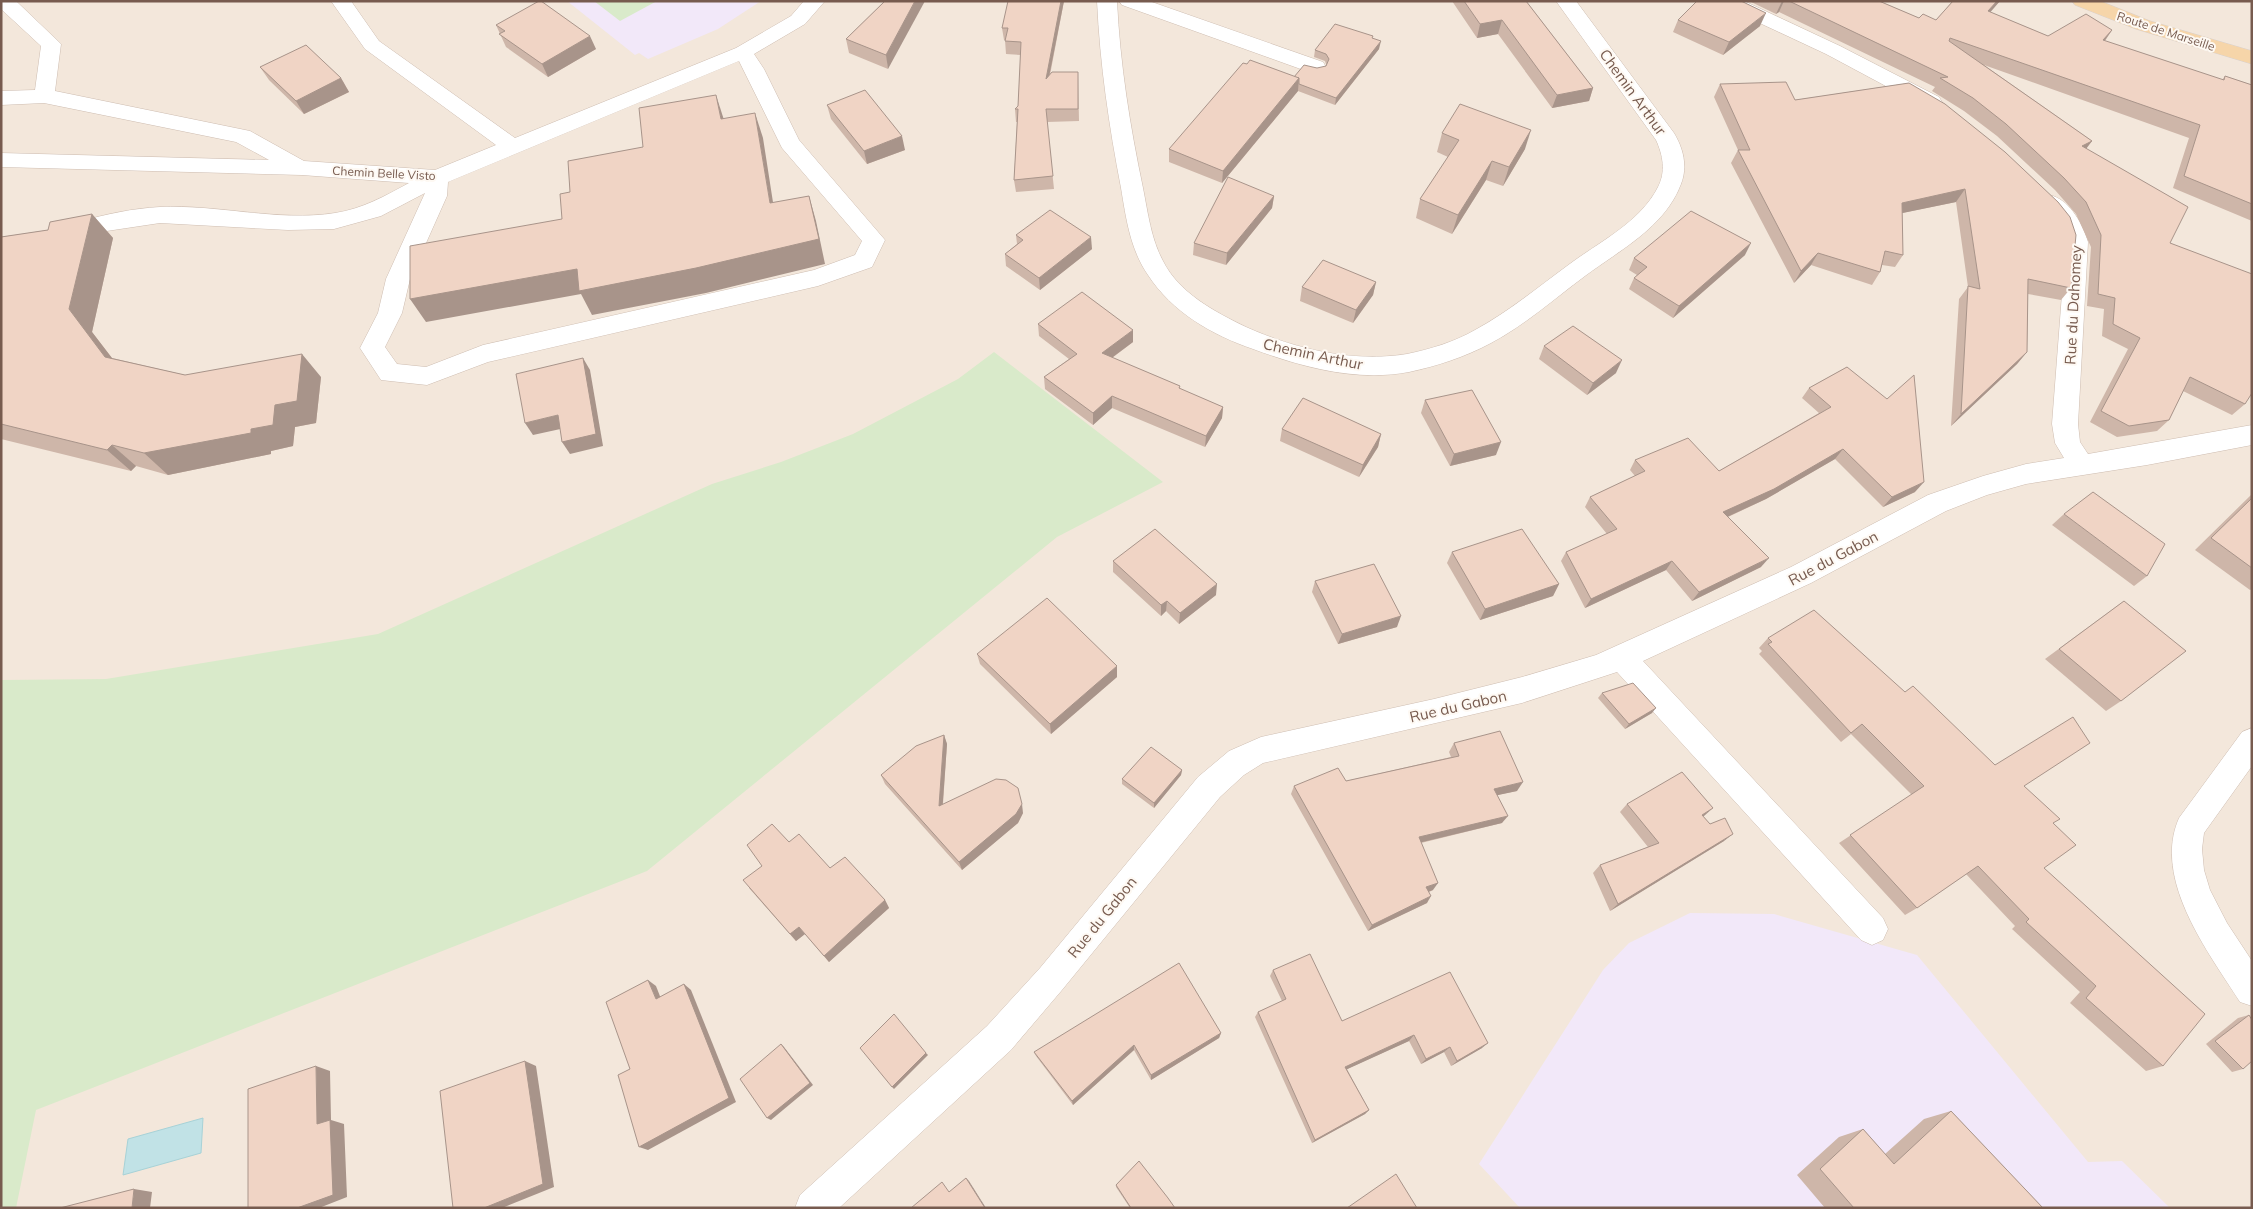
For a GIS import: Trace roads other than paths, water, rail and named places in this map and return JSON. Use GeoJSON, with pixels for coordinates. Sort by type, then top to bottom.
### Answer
{"type":"FeatureCollection","features":[{"type":"Feature","properties":{"kind":"main road","name":"Route de Marseille"},"geometry":{"type":"LineString","coordinates":[[2082,1],[2143,26],[2252,58]]}},
{"type":"Feature","properties":{"kind":"street"},"geometry":{"type":"LineString","coordinates":[[4,1],[51,44],[44,96]]}},
{"type":"Feature","properties":{"kind":"street"},"geometry":{"type":"LineString","coordinates":[[341,1],[372,45],[512,146]]}},
{"type":"Feature","properties":{"kind":"street","name":"Chemin Belle Visto"},"geometry":{"type":"LineString","coordinates":[[1,160],[302,168],[436,187],[512,146],[743,52],[798,20],[815,1]]}},
{"type":"Feature","properties":{"kind":"street","name":"Chemin Arthur"},"geometry":{"type":"LineString","coordinates":[[1107,1],[1110,58],[1127,167],[1142,240],[1161,279],[1190,307],[1220,325],[1250,339],[1308,356],[1366,366],[1417,360],[1448,352],[1479,339],[1554,287],[1630,230],[1658,206],[1667,192],[1671,182],[1674,160],[1666,138],[1566,1]]}},
{"type":"Feature","properties":{"kind":"street"},"geometry":{"type":"LineString","coordinates":[[1129,1],[1316,68]]}},
{"type":"Feature","properties":{"kind":"street"},"geometry":{"type":"LineString","coordinates":[[1728,1],[1899,82],[1952,116]]}},
{"type":"Feature","properties":{"kind":"street"},"geometry":{"type":"LineString","coordinates":[[436,187],[398,279],[390,313],[372,348],[390,373],[427,376],[483,354],[818,278],[864,261],[874,240],[790,144],[754,69],[743,52]]}},
{"type":"Feature","properties":{"kind":"street"},"geometry":{"type":"LineString","coordinates":[[1,98],[44,96],[242,136],[302,168]]}},
{"type":"Feature","properties":{"kind":"street"},"geometry":{"type":"LineString","coordinates":[[1,255],[100,224],[160,215],[288,222],[334,221],[373,211],[436,187]]}},
{"type":"Feature","properties":{"kind":"street","name":"Rue du Dahomey"},"geometry":{"type":"LineString","coordinates":[[2038,190],[2072,227],[2078,242],[2065,424],[2068,443],[2081,465]]}},
{"type":"Feature","properties":{"kind":"street","name":"Rue du Gabon"},"geometry":{"type":"LineString","coordinates":[[813,1208],[999,1038],[1057,972],[1210,786],[1233,764],[1261,750],[1522,690],[1622,658],[1801,575],[1938,503],[2009,478],[2165,452],[2252,435]]}},
{"type":"Feature","properties":{"kind":"street"},"geometry":{"type":"LineString","coordinates":[[1622,658],[1872,928]]}},
{"type":"Feature","properties":{"kind":"street"},"geometry":{"type":"LineString","coordinates":[[2252,741],[2190,828],[2186,843],[2186,861],[2197,896],[2208,918],[2252,990]]}},
{"type":"Feature","properties":{"kind":"water"},"geometry":{"type":"Polygon","coordinates":[[[203,1118],[201,1153],[123,1175],[128,1139],[203,1118]]]}}]}
